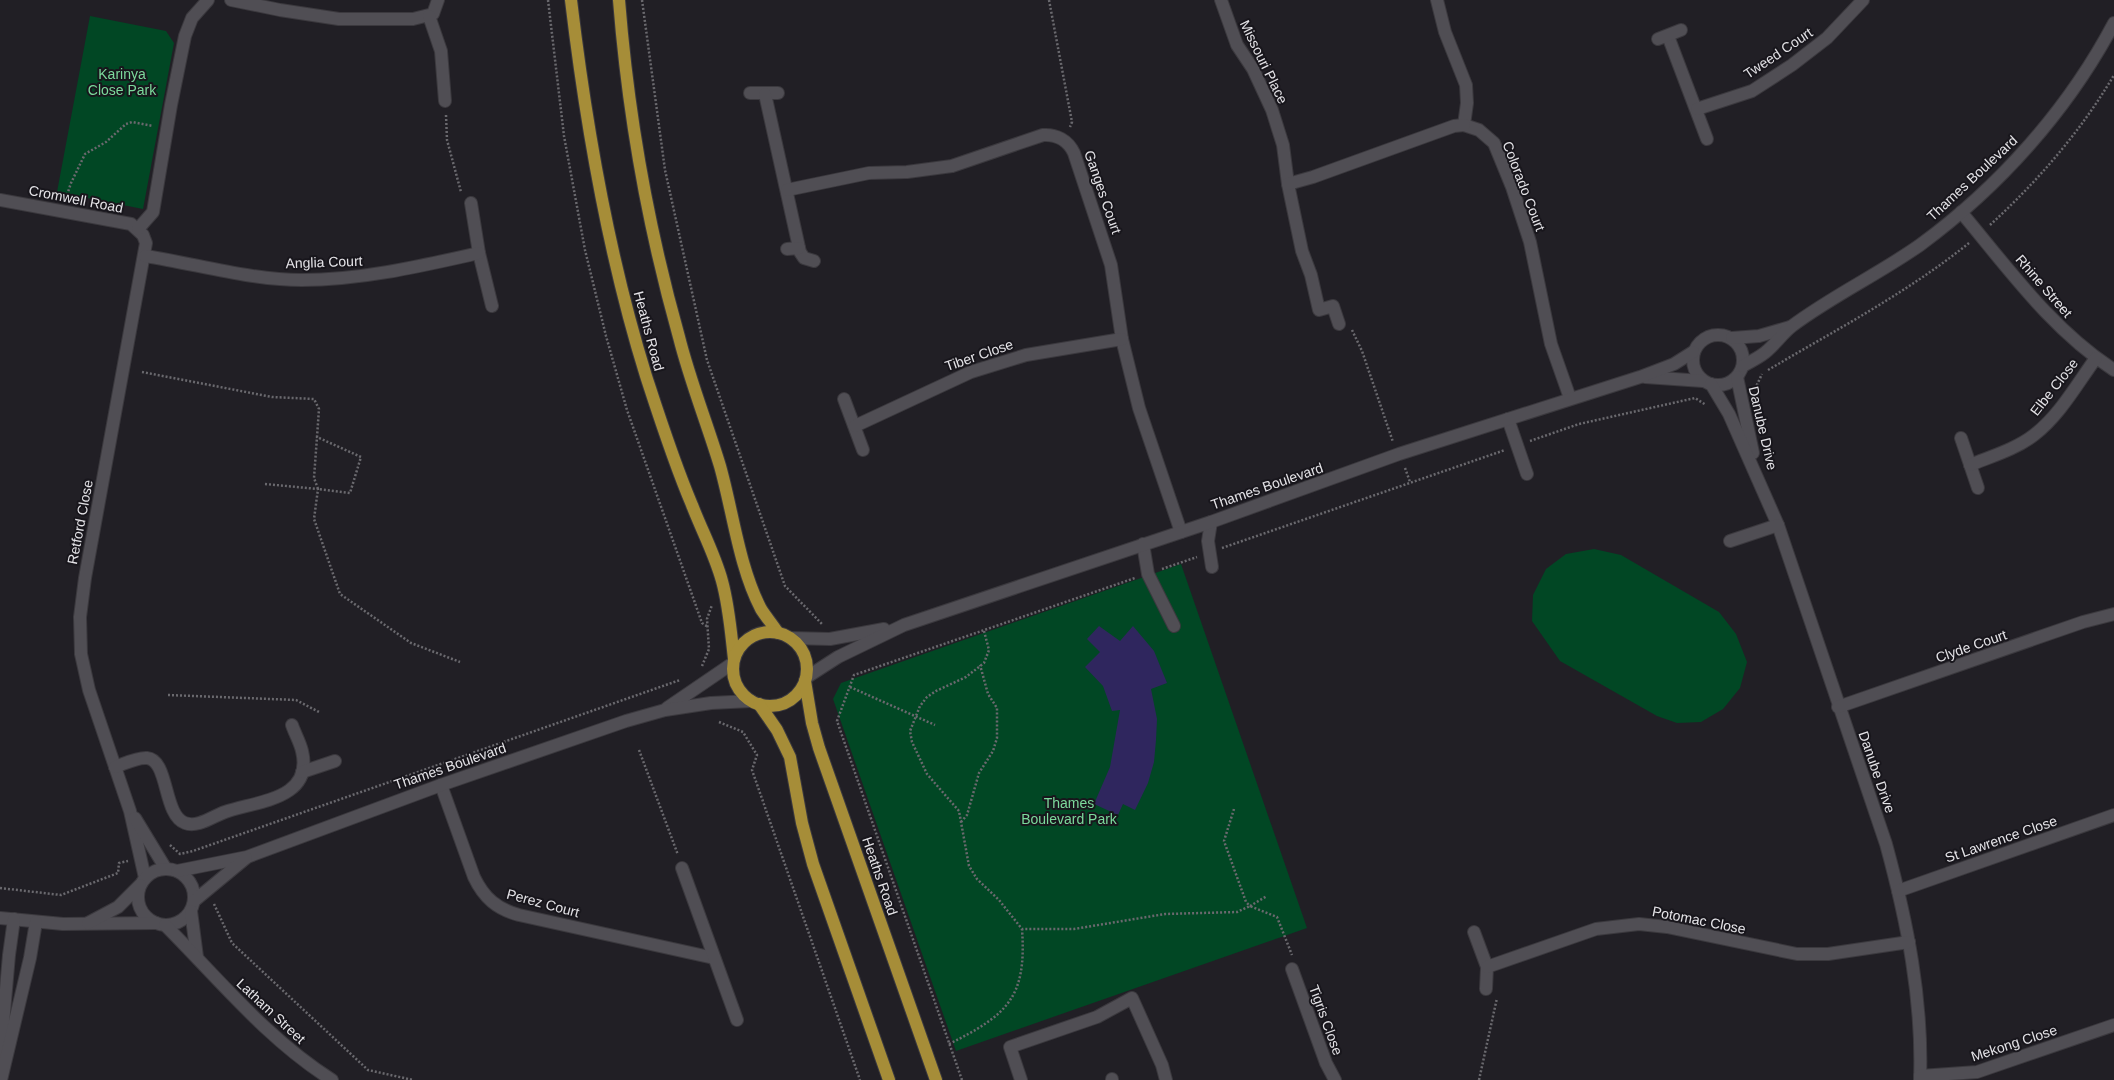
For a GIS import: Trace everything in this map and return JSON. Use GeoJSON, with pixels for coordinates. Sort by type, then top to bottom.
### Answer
{"type":"FeatureCollection","features":[{"type":"Feature","properties":{"kind":"main road","name":"Heaths Road"},"geometry":{"type":"LineString","coordinates":[[571,0],[596,172],[636,344],[659,416],[691,504],[716,560],[723,583],[734,661]]}},
{"type":"Feature","properties":{"kind":"main road","name":"Heaths Road"},"geometry":{"type":"LineString","coordinates":[[619,0],[628,91],[639,161],[662,272],[679,339],[720,467],[748,575],[761,610],[778,633]]}},
{"type":"Feature","properties":{"kind":"main road"},"geometry":{"type":"LineString","coordinates":[[755,703],[770,706],[781,704],[796,695],[806,679],[806,663],[803,653],[790,638],[778,633],[766,632],[755,635],[745,641],[734,661],[733,674],[736,685],[742,694],[755,703],[777,730],[790,757],[802,823],[813,864],[889,1080]]}},
{"type":"Feature","properties":{"kind":"main road","name":"Heaths Road"},"geometry":{"type":"LineString","coordinates":[[806,679],[812,723],[819,748],[936,1080]]}},
{"type":"Feature","properties":{"kind":"street"},"geometry":{"type":"LineString","coordinates":[[141,232],[153,212],[174,89],[189,25],[192,18],[208,0]]}},
{"type":"Feature","properties":{"kind":"street"},"geometry":{"type":"LineString","coordinates":[[231,0],[280,10],[339,19],[413,19],[429,16],[436,8],[438,0]]}},
{"type":"Feature","properties":{"kind":"street","name":"Missouri Place"},"geometry":{"type":"LineString","coordinates":[[1221,0],[1237,45],[1253,69],[1272,110],[1283,145],[1288,184],[1302,251],[1319,310],[1333,306],[1339,324]]}},
{"type":"Feature","properties":{"kind":"street"},"geometry":{"type":"LineString","coordinates":[[1288,184],[1313,177],[1454,126],[1464,125],[1467,103],[1466,85],[1445,32],[1437,0]]}},
{"type":"Feature","properties":{"kind":"street","name":"Tweed Court"},"geometry":{"type":"LineString","coordinates":[[1697,109],[1752,91],[1792,65],[1827,38],[1863,0]]}},
{"type":"Feature","properties":{"kind":"street"},"geometry":{"type":"LineString","coordinates":[[429,16],[441,51],[445,101]]}},
{"type":"Feature","properties":{"kind":"street","name":"Thames Boulevard"},"geometry":{"type":"LineString","coordinates":[[1743,366],[1767,351],[1791,327],[1919,245],[1961,212],[1999,177],[2046,126],[2088,68],[2114,23]]}},
{"type":"Feature","properties":{"kind":"street"},"geometry":{"type":"LineString","coordinates":[[1681,30],[1663,37],[1697,109],[1707,139]]}},
{"type":"Feature","properties":{"kind":"street"},"geometry":{"type":"LineString","coordinates":[[750,93],[778,93]]}},
{"type":"Feature","properties":{"kind":"street"},"geometry":{"type":"LineString","coordinates":[[765,94],[799,248],[804,258],[814,261]]}},
{"type":"Feature","properties":{"kind":"street","name":"Colorado Court"},"geometry":{"type":"LineString","coordinates":[[1464,125],[1479,130],[1494,143],[1507,174],[1530,242],[1551,344],[1570,398]]}},
{"type":"Feature","properties":{"kind":"street"},"geometry":{"type":"LineString","coordinates":[[787,190],[869,173],[907,172],[952,166],[1043,135],[1063,139]]}},
{"type":"Feature","properties":{"kind":"street","name":"Ganges Court"},"geometry":{"type":"LineString","coordinates":[[1063,139],[1074,152],[1111,265],[1122,339],[1139,408],[1181,532]]}},
{"type":"Feature","properties":{"kind":"street","name":"Cromwell Road"},"geometry":{"type":"LineString","coordinates":[[0,200],[131,224],[141,232]]}},
{"type":"Feature","properties":{"kind":"street"},"geometry":{"type":"LineString","coordinates":[[471,203],[479,253],[492,306]]}},
{"type":"Feature","properties":{"kind":"street","name":"Rhine Street"},"geometry":{"type":"LineString","coordinates":[[1961,212],[2042,308],[2063,330],[2096,358],[2114,370]]}},
{"type":"Feature","properties":{"kind":"street","name":"Retford Close"},"geometry":{"type":"LineString","coordinates":[[141,232],[146,243],[146,256],[85,578],[80,617],[81,654],[89,690],[130,810],[140,858],[142,882]]}},
{"type":"Feature","properties":{"kind":"street"},"geometry":{"type":"LineString","coordinates":[[787,249],[799,248]]}},
{"type":"Feature","properties":{"kind":"street","name":"Anglia Court"},"geometry":{"type":"LineString","coordinates":[[146,256],[259,276],[300,280],[339,280],[373,275],[479,253]]}},
{"type":"Feature","properties":{"kind":"street","name":"Thames Boulevard"},"geometry":{"type":"LineString","coordinates":[[1732,338],[1759,336],[1791,327]]}},
{"type":"Feature","properties":{"kind":"street"},"geometry":{"type":"LineString","coordinates":[[1725,335],[1732,338],[1742,350],[1743,366],[1737,377],[1725,384],[1707,383],[1694,368],[1693,352],[1702,340],[1709,336],[1725,335]]}},
{"type":"Feature","properties":{"kind":"street","name":"Tiber Close"},"geometry":{"type":"LineString","coordinates":[[855,426],[971,372],[1026,355],[1122,339]]}},
{"type":"Feature","properties":{"kind":"street","name":"Thames Boulevard"},"geometry":{"type":"LineString","coordinates":[[806,679],[838,657],[904,625],[1211,522],[1399,454],[1570,398],[1640,377],[1674,364],[1693,352]]}},
{"type":"Feature","properties":{"kind":"street","name":"Elbe Close"},"geometry":{"type":"LineString","coordinates":[[1970,465],[2016,447],[2035,434],[2057,411],[2096,358]]}},
{"type":"Feature","properties":{"kind":"street","name":"Thames Boulevard"},"geometry":{"type":"LineString","coordinates":[[1640,377],[1707,383]]}},
{"type":"Feature","properties":{"kind":"street","name":"Danube Drive"},"geometry":{"type":"LineString","coordinates":[[1737,377],[1742,409],[1761,485]]}},
{"type":"Feature","properties":{"kind":"street","name":"Danube Drive"},"geometry":{"type":"LineString","coordinates":[[1707,383],[1729,414],[1778,525],[1838,707],[1874,806],[1898,891],[1910,942],[1915,980],[1920,1078]]}},
{"type":"Feature","properties":{"kind":"street"},"geometry":{"type":"LineString","coordinates":[[844,399],[864,450]]}},
{"type":"Feature","properties":{"kind":"street"},"geometry":{"type":"LineString","coordinates":[[1508,419],[1527,474]]}},
{"type":"Feature","properties":{"kind":"street"},"geometry":{"type":"LineString","coordinates":[[1961,438],[1978,488]]}},
{"type":"Feature","properties":{"kind":"street"},"geometry":{"type":"LineString","coordinates":[[1211,522],[1208,542],[1212,567]]}},
{"type":"Feature","properties":{"kind":"street"},"geometry":{"type":"LineString","coordinates":[[1730,541],[1778,525]]}},
{"type":"Feature","properties":{"kind":"street"},"geometry":{"type":"LineString","coordinates":[[1143,544],[1148,574],[1174,626]]}},
{"type":"Feature","properties":{"kind":"street","name":"Clyde Court"},"geometry":{"type":"LineString","coordinates":[[1838,707],[2083,622],[2114,614]]}},
{"type":"Feature","properties":{"kind":"street","name":"Thames Boulevard"},"geometry":{"type":"LineString","coordinates":[[790,638],[830,639],[904,625]]}},
{"type":"Feature","properties":{"kind":"street","name":"Thames Boulevard"},"geometry":{"type":"LineString","coordinates":[[665,710],[734,661]]}},
{"type":"Feature","properties":{"kind":"street","name":"Thames Boulevard"},"geometry":{"type":"LineString","coordinates":[[172,870],[247,857],[441,785],[626,721],[665,710],[711,703],[755,703]]}},
{"type":"Feature","properties":{"kind":"street"},"geometry":{"type":"LineString","coordinates":[[115,767],[145,758],[155,762],[178,819],[190,825],[197,824],[226,812],[271,800],[283,795],[293,787],[302,772],[302,750],[292,725]]}},
{"type":"Feature","properties":{"kind":"street"},"geometry":{"type":"LineString","coordinates":[[302,772],[334,761]]}},
{"type":"Feature","properties":{"kind":"street","name":"Perez Court"},"geometry":{"type":"LineString","coordinates":[[441,785],[474,877],[481,891],[496,906],[519,915],[714,958]]}},
{"type":"Feature","properties":{"kind":"street","name":"Retford Close"},"geometry":{"type":"LineString","coordinates":[[130,810],[156,851],[172,870]]}},
{"type":"Feature","properties":{"kind":"street","name":"St Lawrence Close"},"geometry":{"type":"LineString","coordinates":[[1898,891],[2114,815]]}},
{"type":"Feature","properties":{"kind":"street","name":"Thames Boulevard"},"geometry":{"type":"LineString","coordinates":[[192,906],[208,890],[247,857]]}},
{"type":"Feature","properties":{"kind":"street"},"geometry":{"type":"LineString","coordinates":[[682,868],[737,1020]]}},
{"type":"Feature","properties":{"kind":"street"},"geometry":{"type":"LineString","coordinates":[[87,923],[118,907],[142,882],[157,870],[172,870],[186,876],[191,884],[197,957]]}},
{"type":"Feature","properties":{"kind":"street"},"geometry":{"type":"LineString","coordinates":[[142,882],[138,894],[138,904],[146,916],[160,924]]}},
{"type":"Feature","properties":{"kind":"street"},"geometry":{"type":"LineString","coordinates":[[0,918],[36,922],[160,924],[175,923],[184,919],[192,906]]}},
{"type":"Feature","properties":{"kind":"street"},"geometry":{"type":"LineString","coordinates":[[0,1063],[9,955],[14,919]]}},
{"type":"Feature","properties":{"kind":"street"},"geometry":{"type":"LineString","coordinates":[[1,1080],[30,958],[36,922]]}},
{"type":"Feature","properties":{"kind":"street","name":"Latham Street"},"geometry":{"type":"LineString","coordinates":[[160,924],[197,957],[224,988],[309,1066],[332,1080]]}},
{"type":"Feature","properties":{"kind":"street","name":"Potomac Close"},"geometry":{"type":"LineString","coordinates":[[1488,967],[1596,929],[1638,924],[1667,927],[1796,954],[1828,954],[1910,942]]}},
{"type":"Feature","properties":{"kind":"street"},"geometry":{"type":"LineString","coordinates":[[1474,932],[1488,967],[1486,989]]}},
{"type":"Feature","properties":{"kind":"street","name":"Tigris Close"},"geometry":{"type":"LineString","coordinates":[[1292,969],[1326,1063],[1335,1080]]}},
{"type":"Feature","properties":{"kind":"street"},"geometry":{"type":"LineString","coordinates":[[1021,1080],[1010,1047],[1097,1017],[1132,998],[1162,1065],[1166,1080]]}},
{"type":"Feature","properties":{"kind":"street","name":"Mekong Close"},"geometry":{"type":"LineString","coordinates":[[1920,1078],[1977,1072],[2114,1025]]}},
{"type":"Feature","properties":{"kind":"path"},"geometry":{"type":"LineString","coordinates":[[548,0],[564,136],[585,250],[606,336],[627,410],[702,623],[708,627]]}},
{"type":"Feature","properties":{"kind":"path"},"geometry":{"type":"LineString","coordinates":[[642,0],[666,170],[707,360],[785,586],[824,627]]}},
{"type":"Feature","properties":{"kind":"path"},"geometry":{"type":"LineString","coordinates":[[1049,0],[1072,122],[1063,139]]}},
{"type":"Feature","properties":{"kind":"path"},"geometry":{"type":"LineString","coordinates":[[445,101],[448,140],[453,166],[464,202],[471,203]]}},
{"type":"Feature","properties":{"kind":"path"},"geometry":{"type":"LineString","coordinates":[[67,195],[70,183],[85,154],[106,142],[126,124],[132,122],[167,129]]}},
{"type":"Feature","properties":{"kind":"path"},"geometry":{"type":"LineString","coordinates":[[1352,329],[1362,351],[1394,443]]}},
{"type":"Feature","properties":{"kind":"path"},"geometry":{"type":"LineString","coordinates":[[142,372],[272,397],[314,398],[319,409],[314,478],[318,489],[314,519],[340,594],[411,642],[460,662]]}},
{"type":"Feature","properties":{"kind":"path"},"geometry":{"type":"LineString","coordinates":[[265,484],[350,493],[361,457],[317,437]]}},
{"type":"Feature","properties":{"kind":"path"},"geometry":{"type":"LineString","coordinates":[[1402,462],[1410,482]]}},
{"type":"Feature","properties":{"kind":"path"},"geometry":{"type":"LineString","coordinates":[[698,671],[710,649],[707,619],[712,605]]}},
{"type":"Feature","properties":{"kind":"path"},"geometry":{"type":"LineString","coordinates":[[949,1044],[990,1022],[1004,1009],[1014,995],[1020,976],[1023,952],[1022,929],[999,900],[977,879],[969,866],[959,811],[927,774],[919,758],[910,731],[916,716],[927,697],[936,691],[966,677],[984,663],[989,650],[984,631],[854,675],[837,721],[949,1044],[962,1080]]}},
{"type":"Feature","properties":{"kind":"path"},"geometry":{"type":"LineString","coordinates":[[961,822],[968,815],[979,773],[993,751],[997,738],[997,708],[988,694],[980,665]]}},
{"type":"Feature","properties":{"kind":"path"},"geometry":{"type":"LineString","coordinates":[[156,851],[169,844],[180,854],[193,851],[684,679]]}},
{"type":"Feature","properties":{"kind":"path"},"geometry":{"type":"LineString","coordinates":[[850,687],[936,725]]}},
{"type":"Feature","properties":{"kind":"path"},"geometry":{"type":"LineString","coordinates":[[168,695],[296,700],[318,712]]}},
{"type":"Feature","properties":{"kind":"path"},"geometry":{"type":"LineString","coordinates":[[719,722],[743,732],[757,755],[752,770],[860,1080]]}},
{"type":"Feature","properties":{"kind":"path"},"geometry":{"type":"LineString","coordinates":[[639,750],[682,868]]}},
{"type":"Feature","properties":{"kind":"path"},"geometry":{"type":"LineString","coordinates":[[1234,809],[1224,841],[1246,902],[1250,906],[1277,916],[1289,946],[1292,957],[1292,969]]}},
{"type":"Feature","properties":{"kind":"path"},"geometry":{"type":"LineString","coordinates":[[193,851],[200,866]]}},
{"type":"Feature","properties":{"kind":"path"},"geometry":{"type":"LineString","coordinates":[[0,888],[61,894],[118,873],[119,863],[140,858]]}},
{"type":"Feature","properties":{"kind":"path"},"geometry":{"type":"LineString","coordinates":[[208,890],[232,943],[368,1070],[413,1080]]}},
{"type":"Feature","properties":{"kind":"path"},"geometry":{"type":"LineString","coordinates":[[1022,929],[1074,929],[1165,914],[1237,912],[1267,896]]}},
{"type":"Feature","properties":{"kind":"path"},"geometry":{"type":"LineString","coordinates":[[1480,1080],[1499,992]]}},
{"type":"Feature","properties":{"kind":"green space","name":"Karinya Close Park"},"geometry":{"type":"Polygon","coordinates":[[[90,16],[166,31],[174,43],[143,209],[57,192],[90,16]]]}},
{"type":"Feature","properties":{"kind":"green space"},"geometry":{"type":"Polygon","coordinates":[[[1594,549],[1621,555],[1719,612],[1736,634],[1747,662],[1740,688],[1723,709],[1701,722],[1677,723],[1657,716],[1560,661],[1532,621],[1533,595],[1546,569],[1566,554],[1594,549]]]}},
{"type":"Feature","properties":{"kind":"green space","name":"Thames Boulevard Park"},"geometry":{"type":"Polygon","coordinates":[[[1181,564],[1307,928],[956,1051],[833,699],[841,683],[1181,564]]]}},
{"type":"Feature","properties":{"kind":"building"},"geometry":{"type":"Polygon","coordinates":[[[1099,626],[1120,641],[1133,626],[1154,651],[1167,683],[1151,689],[1157,719],[1154,762],[1148,783],[1135,810],[1123,804],[1118,815],[1094,804],[1110,767],[1120,710],[1112,711],[1103,686],[1085,667],[1100,652],[1087,639],[1099,626]]]}}]}
